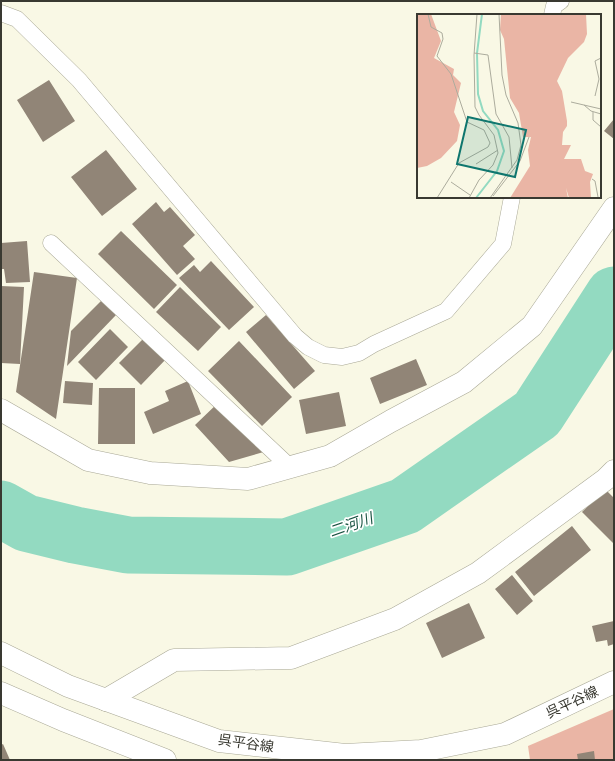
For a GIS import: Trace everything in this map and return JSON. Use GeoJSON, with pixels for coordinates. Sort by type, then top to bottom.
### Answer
{"type":"FeatureCollection","features":[{"type":"Feature","properties":{"kind":"street"},"geometry":{"type":"LineString","coordinates":[[1,410],[88,460],[150,473],[248,479],[330,456],[464,382],[532,326],[614,208]]}},
{"type":"Feature","properties":{"kind":"street"},"geometry":{"type":"LineString","coordinates":[[106,700],[174,660],[292,658],[395,619],[478,573],[606,479],[614,471]]}},
{"type":"Feature","properties":{"kind":"street","name":"呉平谷線"},"geometry":{"type":"LineString","coordinates":[[1,653],[68,686],[219,741],[345,755],[421,752],[505,734],[614,682]]}},
{"type":"Feature","properties":{"kind":"street"},"geometry":{"type":"LineString","coordinates":[[1,693],[63,720],[165,760]]}},
{"type":"Feature","properties":{"kind":"lane"},"geometry":{"type":"LineString","coordinates":[[552,14],[554,6],[561,1]]}},
{"type":"Feature","properties":{"kind":"lane"},"geometry":{"type":"LineString","coordinates":[[1,13],[17,19],[79,80],[295,336],[308,347],[324,355],[342,357],[359,353],[374,344],[446,311],[503,244],[512,198]]}},
{"type":"Feature","properties":{"kind":"lane"},"geometry":{"type":"LineString","coordinates":[[51,243],[290,467]]}},
{"type":"Feature","properties":{"kind":"shaded area"},"geometry":{"type":"Polygon","coordinates":[[[614,709],[614,760],[530,760],[528,746],[614,709]]]}},
{"type":"Feature","properties":{"kind":"building"},"geometry":{"type":"Polygon","coordinates":[[[49,80],[75,121],[43,142],[17,100],[49,80]]]}},
{"type":"Feature","properties":{"kind":"building"},"geometry":{"type":"Polygon","coordinates":[[[614,119],[614,139],[604,131],[614,119]]]}},
{"type":"Feature","properties":{"kind":"building"},"geometry":{"type":"Polygon","coordinates":[[[106,150],[137,189],[102,216],[71,177],[106,150]]]}},
{"type":"Feature","properties":{"kind":"building"},"geometry":{"type":"Polygon","coordinates":[[[156,202],[164,212],[170,207],[195,235],[183,246],[195,259],[177,275],[132,224],[156,202]]]}},
{"type":"Feature","properties":{"kind":"building"},"geometry":{"type":"Polygon","coordinates":[[[121,231],[177,285],[154,309],[98,254],[121,231]]]}},
{"type":"Feature","properties":{"kind":"building"},"geometry":{"type":"Polygon","coordinates":[[[27,241],[30,282],[6,283],[4,269],[1,269],[1,243],[27,241]]]}},
{"type":"Feature","properties":{"kind":"building"},"geometry":{"type":"Polygon","coordinates":[[[211,261],[254,307],[229,330],[179,278],[194,265],[200,272],[211,261]]]}},
{"type":"Feature","properties":{"kind":"building"},"geometry":{"type":"Polygon","coordinates":[[[34,272],[77,278],[56,419],[16,392],[34,272]]]}},
{"type":"Feature","properties":{"kind":"building"},"geometry":{"type":"Polygon","coordinates":[[[1,286],[24,287],[20,364],[1,363],[1,286]]]}},
{"type":"Feature","properties":{"kind":"building"},"geometry":{"type":"Polygon","coordinates":[[[180,287],[221,327],[198,351],[156,312],[180,287]]]}},
{"type":"Feature","properties":{"kind":"building"},"geometry":{"type":"Polygon","coordinates":[[[101,301],[116,315],[67,366],[71,331],[101,301]]]}},
{"type":"Feature","properties":{"kind":"building"},"geometry":{"type":"Polygon","coordinates":[[[266,315],[315,371],[294,389],[246,332],[266,315]]]}},
{"type":"Feature","properties":{"kind":"building"},"geometry":{"type":"Polygon","coordinates":[[[110,329],[128,347],[96,380],[78,362],[110,329]]]}},
{"type":"Feature","properties":{"kind":"building"},"geometry":{"type":"Polygon","coordinates":[[[147,335],[168,357],[141,385],[119,363],[147,335]]]}},
{"type":"Feature","properties":{"kind":"building"},"geometry":{"type":"Polygon","coordinates":[[[239,341],[292,397],[262,426],[208,371],[239,341]]]}},
{"type":"Feature","properties":{"kind":"building"},"geometry":{"type":"Polygon","coordinates":[[[416,359],[427,385],[380,404],[370,378],[416,359]]]}},
{"type":"Feature","properties":{"kind":"building"},"geometry":{"type":"Polygon","coordinates":[[[65,381],[93,383],[92,405],[63,403],[65,381]]]}},
{"type":"Feature","properties":{"kind":"building"},"geometry":{"type":"Polygon","coordinates":[[[188,381],[201,414],[153,434],[144,412],[169,401],[165,391],[188,381]]]}},
{"type":"Feature","properties":{"kind":"building"},"geometry":{"type":"Polygon","coordinates":[[[99,388],[135,388],[135,444],[98,444],[99,388]]]}},
{"type":"Feature","properties":{"kind":"building"},"geometry":{"type":"Polygon","coordinates":[[[339,392],[346,426],[306,434],[299,400],[339,392]]]}},
{"type":"Feature","properties":{"kind":"building"},"geometry":{"type":"Polygon","coordinates":[[[220,401],[267,451],[229,462],[195,425],[220,401]]]}},
{"type":"Feature","properties":{"kind":"building"},"geometry":{"type":"Polygon","coordinates":[[[605,489],[614,498],[614,544],[582,512],[605,489]]]}},
{"type":"Feature","properties":{"kind":"building"},"geometry":{"type":"Polygon","coordinates":[[[572,526],[591,550],[534,596],[515,572],[572,526]]]}},
{"type":"Feature","properties":{"kind":"building"},"geometry":{"type":"Polygon","coordinates":[[[512,575],[533,601],[517,615],[495,589],[512,575]]]}},
{"type":"Feature","properties":{"kind":"building"},"geometry":{"type":"Polygon","coordinates":[[[469,603],[485,638],[442,658],[426,623],[469,603]]]}},
{"type":"Feature","properties":{"kind":"building"},"geometry":{"type":"Polygon","coordinates":[[[614,621],[614,644],[608,646],[607,640],[596,642],[592,626],[614,621]]]}},
{"type":"Feature","properties":{"kind":"building"},"geometry":{"type":"Polygon","coordinates":[[[3,744],[10,760],[1,760],[1,745],[3,744]]]}},
{"type":"Feature","properties":{"kind":"building"},"geometry":{"type":"Polygon","coordinates":[[[594,751],[595,760],[578,760],[577,754],[594,751]]]}},
{"type":"Feature","properties":{"kind":"waterway","name":"二河川"},"geometry":{"type":"LineString","coordinates":[[1,509],[26,523],[75,535],[128,545],[287,547],[405,506],[537,414],[614,295]]}}]}
